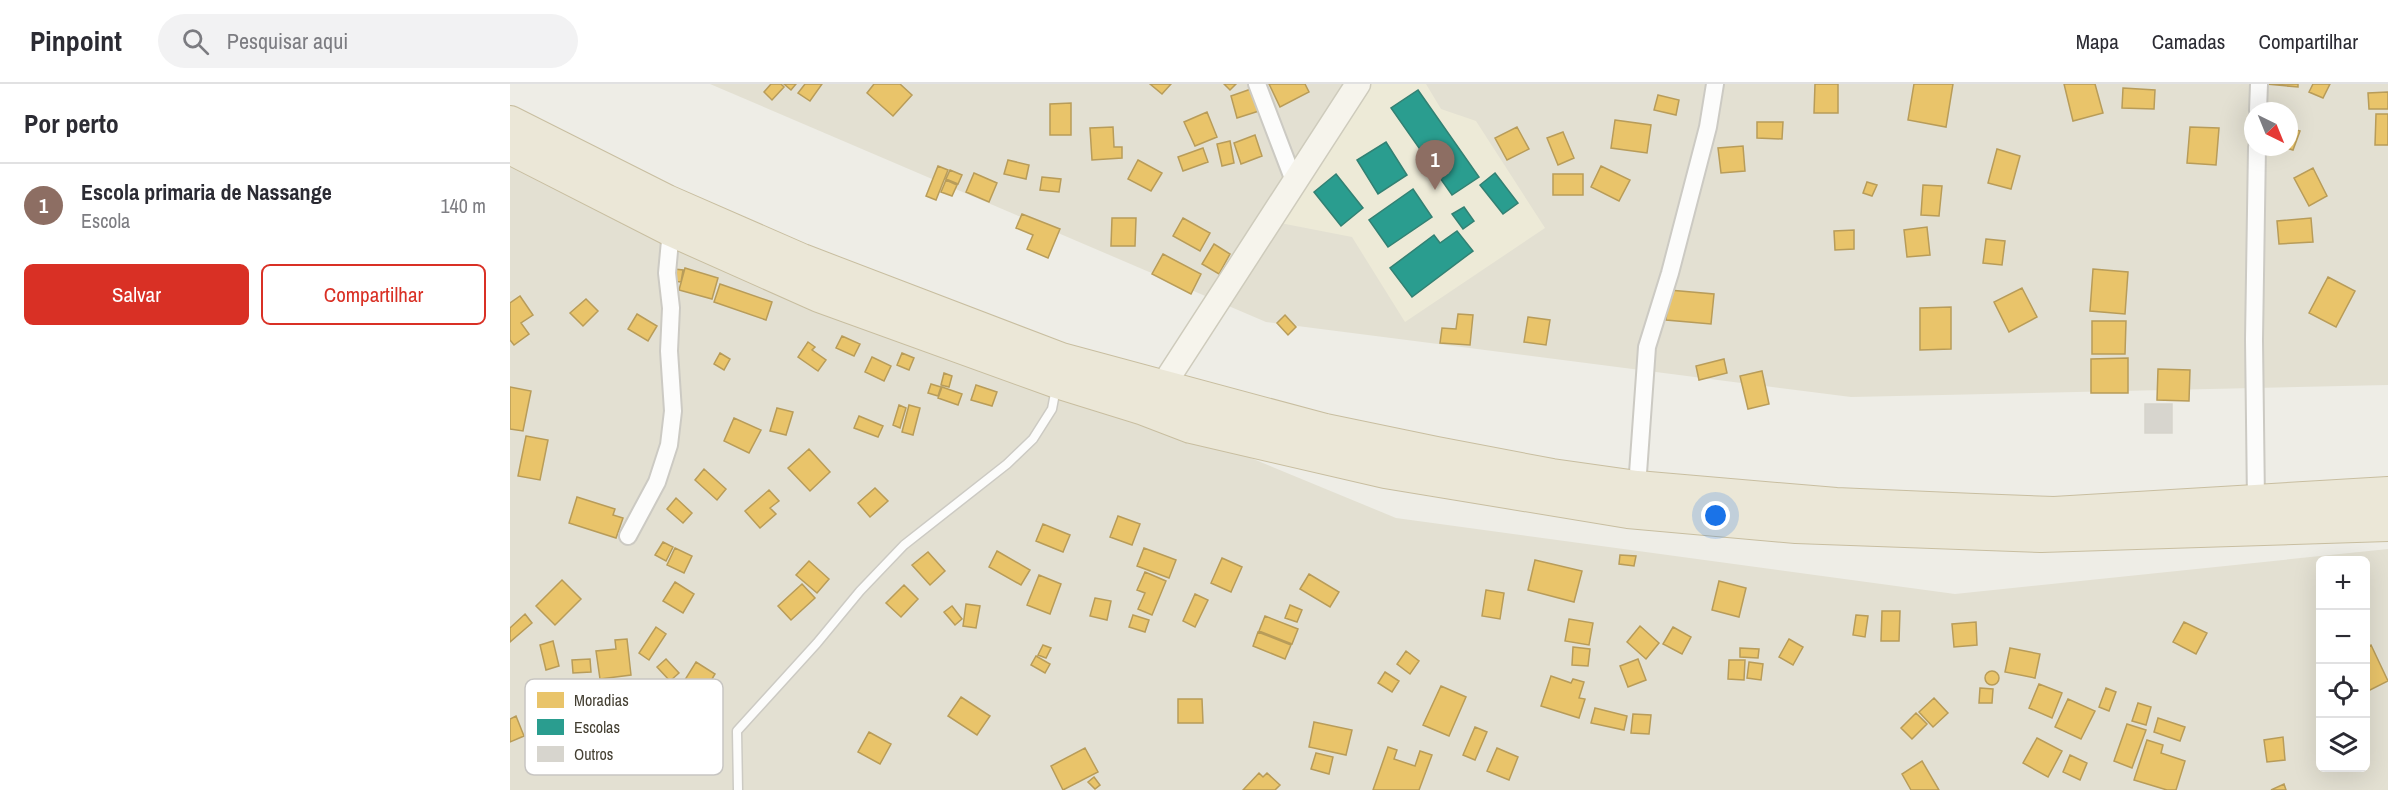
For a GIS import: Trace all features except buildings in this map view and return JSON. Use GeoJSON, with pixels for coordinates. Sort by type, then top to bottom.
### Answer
{"type":"FeatureCollection","features":[{"type":"Feature","properties":{"kind":"highway"},"geometry":{"type":"LineString","coordinates":[[510,122],[667,201],[802,260],[1061,359],[1326,430],[1436,453],[1552,475],[1637,487],[1836,504],[2054,513],[2380,493]]}},
{"type":"Feature","properties":{"kind":"highway"},"geometry":{"type":"LineString","coordinates":[[510,148],[671,230],[819,296],[1191,427],[1385,472],[1628,512],[1796,527],[2041,536],[2386,531]]}},
{"type":"Feature","properties":{"kind":"street"},"geometry":{"type":"LineString","coordinates":[[1257,84],[1294,182]]}},
{"type":"Feature","properties":{"kind":"street"},"geometry":{"type":"LineString","coordinates":[[1162,387],[1358,84]]}},
{"type":"Feature","properties":{"kind":"street"},"geometry":{"type":"LineString","coordinates":[[1637,487],[1647,347],[1670,273],[1707,128],[1715,84]]}},
{"type":"Feature","properties":{"kind":"street"},"geometry":{"type":"LineString","coordinates":[[2258,102],[2259,84]]}},
{"type":"Feature","properties":{"kind":"street"},"geometry":{"type":"LineString","coordinates":[[2256,502],[2254,340],[2257,156]]}},
{"type":"Feature","properties":{"kind":"street"},"geometry":{"type":"LineString","coordinates":[[628,536],[657,482],[669,445],[673,411],[669,351],[671,308],[667,273],[671,230]]}},
{"type":"Feature","properties":{"kind":"street"},"geometry":{"type":"LineString","coordinates":[[2380,493],[2386,531]]}},
{"type":"Feature","properties":{"kind":"lane"},"geometry":{"type":"LineString","coordinates":[[738,790],[736,730],[904,545],[1007,464],[1033,439],[1052,409],[1058,382]]}},
{"type":"Feature","properties":{"kind":"shaded area"},"geometry":{"type":"Polygon","coordinates":[[[710,84],[2388,84],[2388,385],[1851,397],[1266,322],[710,84]]]}},
{"type":"Feature","properties":{"kind":"shaded area"},"geometry":{"type":"Polygon","coordinates":[[[1366,84],[1426,84],[1441,109],[1476,121],[1545,228],[1405,322],[1352,237],[1275,222],[1366,84]]]}},
{"type":"Feature","properties":{"kind":"shaded area"},"geometry":{"type":"Polygon","coordinates":[[[510,152],[1396,518],[1955,594],[2316,556],[2316,772],[2370,772],[2370,556],[2321,556],[2388,549],[2388,790],[510,790],[510,152]]]}},
{"type":"Feature","properties":{"kind":"place","name":"Escola primaria de Nassange"},"geometry":{"type":"Point","coordinates":[1435,190]}}]}
